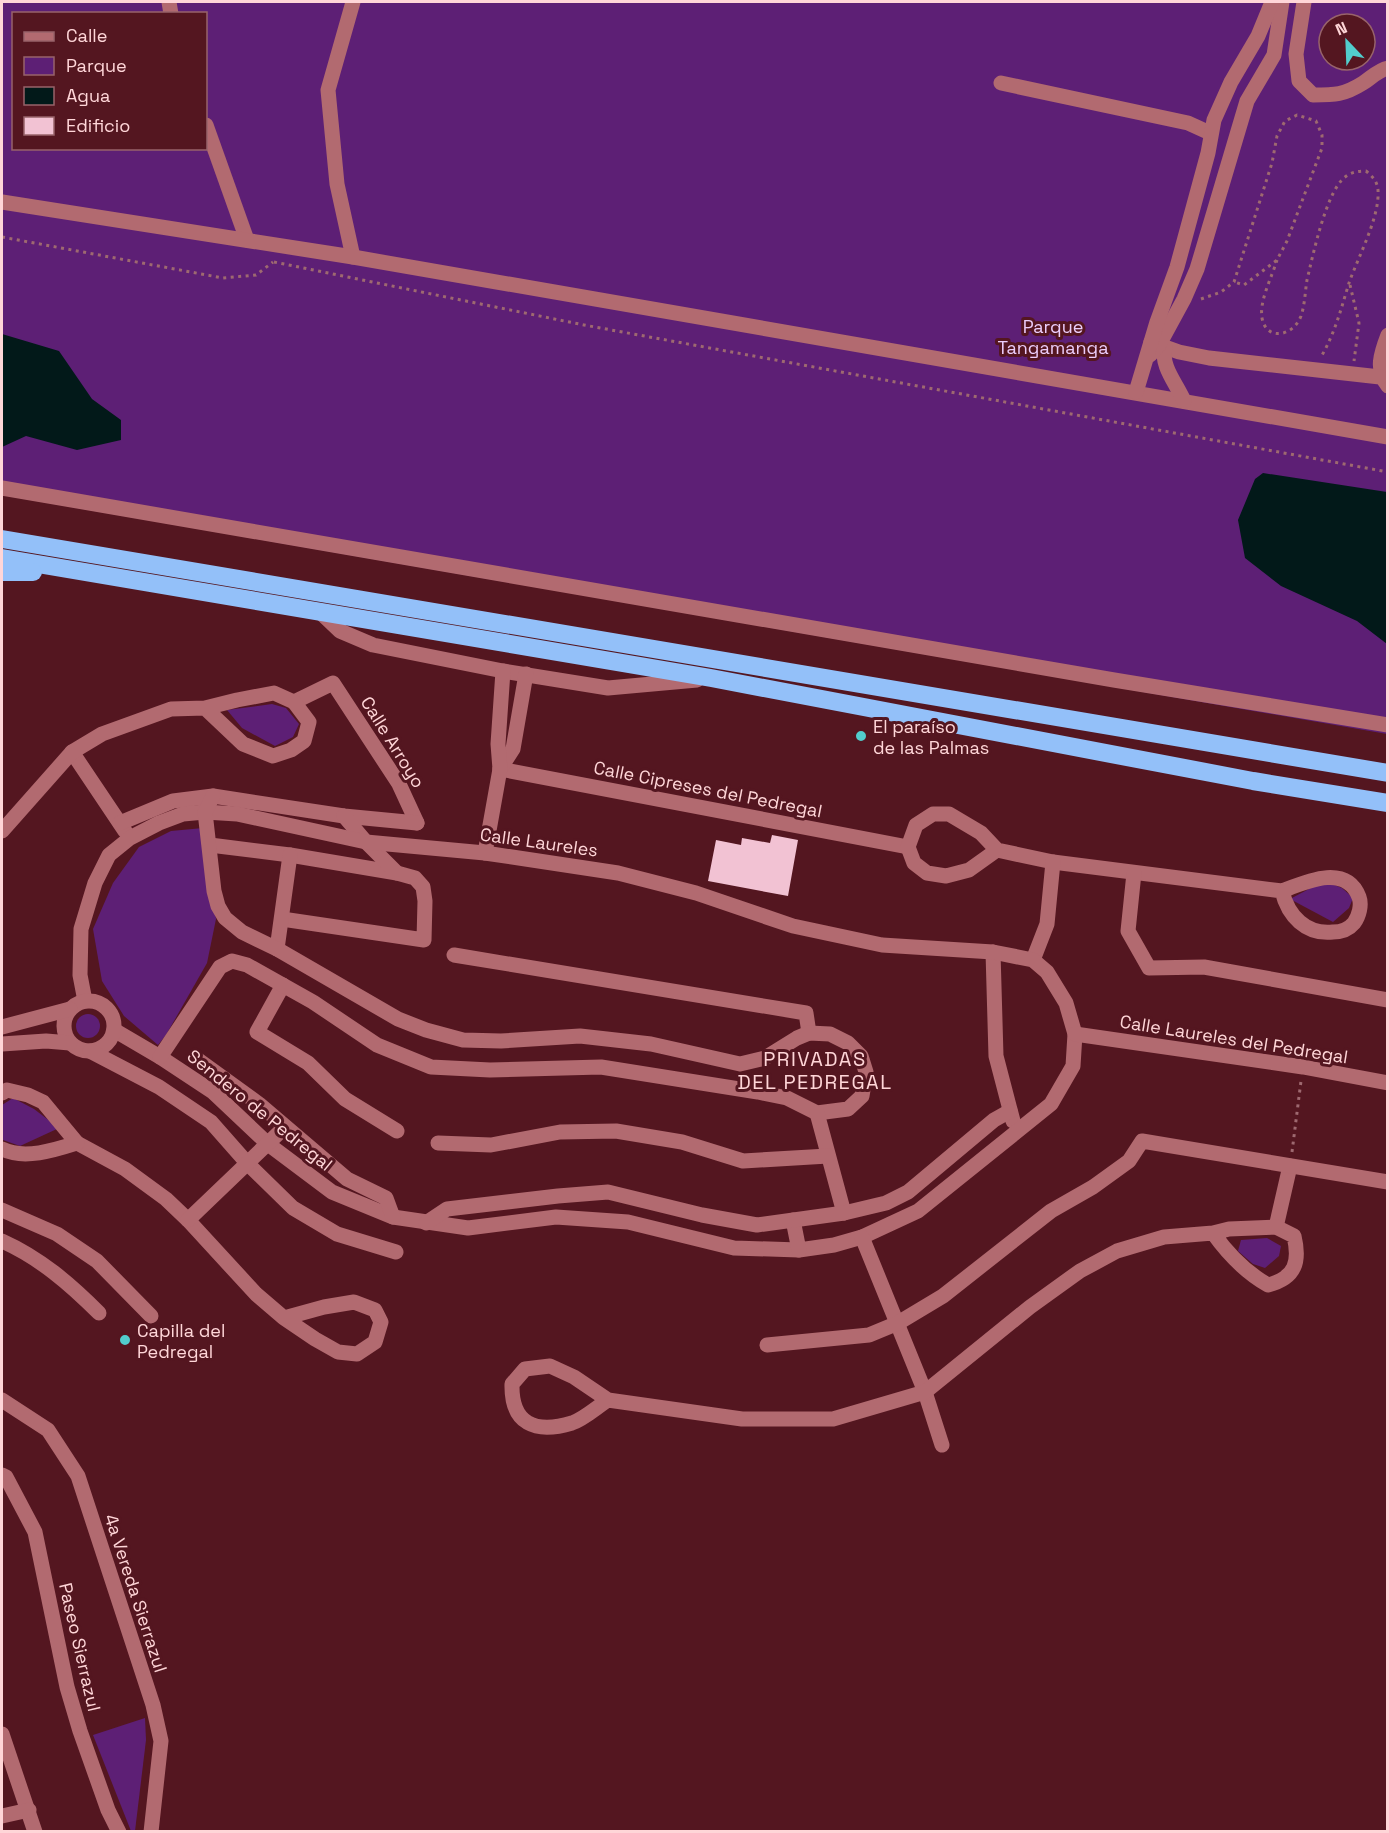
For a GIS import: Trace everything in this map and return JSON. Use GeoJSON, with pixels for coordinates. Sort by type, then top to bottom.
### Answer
{"type":"FeatureCollection","features":[{"type":"Feature","properties":{"kind":"highway"},"geometry":{"type":"LineString","coordinates":[[2,539],[1388,773]]}},
{"type":"Feature","properties":{"kind":"highway"},"geometry":{"type":"LineString","coordinates":[[2,558],[711,678],[1253,781],[1388,803]]}},
{"type":"Feature","properties":{"kind":"highway"},"geometry":{"type":"LineString","coordinates":[[2,573],[86,572]]}},
{"type":"Feature","properties":{"kind":"street"},"geometry":{"type":"LineString","coordinates":[[352,2],[328,90],[337,184],[353,257]]}},
{"type":"Feature","properties":{"kind":"street"},"geometry":{"type":"LineString","coordinates":[[1184,401],[1158,345],[1208,153],[1210,133],[1221,100],[1251,51],[1272,2]]}},
{"type":"Feature","properties":{"kind":"street"},"geometry":{"type":"LineString","coordinates":[[1136,392],[1145,360],[1158,345],[1184,299],[1197,269],[1246,101],[1274,55],[1282,2]]}},
{"type":"Feature","properties":{"kind":"street"},"geometry":{"type":"LineString","coordinates":[[1304,2],[1296,54],[1299,81],[1313,95],[1338,95],[1361,84],[1382,69],[1388,68]]}},
{"type":"Feature","properties":{"kind":"street"},"geometry":{"type":"LineString","coordinates":[[1001,83],[1188,123],[1210,133]]}},
{"type":"Feature","properties":{"kind":"street"},"geometry":{"type":"LineString","coordinates":[[207,128],[247,240]]}},
{"type":"Feature","properties":{"kind":"street"},"geometry":{"type":"LineString","coordinates":[[2,202],[353,257],[1388,436]]}},
{"type":"Feature","properties":{"kind":"street"},"geometry":{"type":"LineString","coordinates":[[1158,345],[1209,358],[1350,373],[1384,381],[1380,354],[1388,335]]}},
{"type":"Feature","properties":{"kind":"street"},"geometry":{"type":"LineString","coordinates":[[2,488],[1114,680],[1388,725]]}},
{"type":"Feature","properties":{"kind":"street"},"geometry":{"type":"LineString","coordinates":[[319,610],[340,631],[373,645],[503,671],[608,688],[711,678]]}},
{"type":"Feature","properties":{"kind":"street"},"geometry":{"type":"LineString","coordinates":[[485,853],[500,769],[498,744],[503,671]]}},
{"type":"Feature","properties":{"kind":"street"},"geometry":{"type":"LineString","coordinates":[[500,769],[513,749],[526,674]]}},
{"type":"Feature","properties":{"kind":"street","name":"Calle Arroyo"},"geometry":{"type":"LineString","coordinates":[[294,702],[333,683],[399,784],[417,823],[344,816]]}},
{"type":"Feature","properties":{"kind":"street"},"geometry":{"type":"LineString","coordinates":[[2,831],[72,752],[102,734],[171,709],[205,708],[237,699],[274,693],[294,702],[309,722],[304,741],[291,750],[273,756],[243,744],[205,708]]}},
{"type":"Feature","properties":{"kind":"street"},"geometry":{"type":"LineString","coordinates":[[72,752],[130,838]]}},
{"type":"Feature","properties":{"kind":"street","name":"Calle Cipreses del Pedregal"},"geometry":{"type":"LineString","coordinates":[[500,769],[908,847]]}},
{"type":"Feature","properties":{"kind":"street"},"geometry":{"type":"LineString","coordinates":[[120,823],[173,801],[213,796],[344,816],[397,873]]}},
{"type":"Feature","properties":{"kind":"street"},"geometry":{"type":"LineString","coordinates":[[160,1057],[220,966],[232,961],[247,965],[313,1002],[377,1045],[431,1067],[490,1070],[601,1067],[787,1098],[817,1113],[848,1109],[862,1096],[866,1072],[861,1056],[848,1043],[831,1034],[809,1033],[796,1038],[765,1058],[740,1064],[651,1044],[580,1036],[501,1041],[463,1040],[426,1030],[398,1019],[242,932],[225,918],[218,906],[214,891],[205,812],[213,796]]}},
{"type":"Feature","properties":{"kind":"street","name":"Calle Laureles"},"geometry":{"type":"LineString","coordinates":[[85,1001],[80,975],[81,929],[95,883],[109,855],[130,838],[159,823],[183,814],[205,812],[237,814],[366,842],[485,853],[618,873],[696,893],[793,926],[882,945],[993,952],[1033,960]]}},
{"type":"Feature","properties":{"kind":"street"},"geometry":{"type":"LineString","coordinates":[[998,849],[969,870],[946,876],[927,873],[914,863],[908,847],[916,825],[933,814],[950,813],[981,833],[998,849],[1053,862],[1281,891],[1314,879],[1340,878],[1353,886],[1359,898],[1359,912],[1353,924],[1342,932],[1322,934],[1306,928],[1292,914],[1281,891]]}},
{"type":"Feature","properties":{"kind":"street"},"geometry":{"type":"LineString","coordinates":[[210,845],[290,855],[397,873],[415,879],[425,893],[424,940],[282,919]]}},
{"type":"Feature","properties":{"kind":"street"},"geometry":{"type":"LineString","coordinates":[[277,950],[290,855]]}},
{"type":"Feature","properties":{"kind":"street"},"geometry":{"type":"LineString","coordinates":[[1053,862],[1047,924],[1033,960],[1047,972],[1066,1003],[1075,1034]]}},
{"type":"Feature","properties":{"kind":"street"},"geometry":{"type":"LineString","coordinates":[[1134,873],[1128,931],[1149,968],[1204,967],[1388,1000]]}},
{"type":"Feature","properties":{"kind":"street"},"geometry":{"type":"LineString","coordinates":[[993,952],[996,1056],[1016,1132]]}},
{"type":"Feature","properties":{"kind":"street"},"geometry":{"type":"LineString","coordinates":[[454,955],[806,1013],[809,1033]]}},
{"type":"Feature","properties":{"kind":"street"},"geometry":{"type":"LineString","coordinates":[[283,985],[257,1032],[308,1063],[345,1099],[397,1131]]}},
{"type":"Feature","properties":{"kind":"street"},"geometry":{"type":"LineString","coordinates":[[2,1027],[70,1009],[85,1001],[96,1002],[106,1008],[113,1018],[114,1030],[110,1040],[101,1048],[90,1051]]}},
{"type":"Feature","properties":{"kind":"street"},"geometry":{"type":"LineString","coordinates":[[70,1009],[64,1020],[64,1032],[70,1042],[79,1049],[90,1051],[159,1087],[211,1122],[248,1164],[293,1208],[337,1234],[396,1252]]}},
{"type":"Feature","properties":{"kind":"street","name":"Sendero de Pedregal"},"geometry":{"type":"LineString","coordinates":[[114,1030],[213,1092],[268,1144],[332,1192],[393,1217],[426,1224],[468,1228],[556,1217],[628,1222],[734,1248],[799,1250],[862,1238],[918,1210],[1051,1104],[1073,1066],[1075,1034]]}},
{"type":"Feature","properties":{"kind":"street","name":"Calle Laureles del Pedregal"},"geometry":{"type":"LineString","coordinates":[[1075,1034],[1303,1067],[1388,1083]]}},
{"type":"Feature","properties":{"kind":"street"},"geometry":{"type":"LineString","coordinates":[[2,1044],[70,1042]]}},
{"type":"Feature","properties":{"kind":"street"},"geometry":{"type":"LineString","coordinates":[[197,1059],[259,1104],[347,1179],[386,1198],[393,1217]]}},
{"type":"Feature","properties":{"kind":"street"},"geometry":{"type":"LineString","coordinates":[[213,1092],[225,1079]]}},
{"type":"Feature","properties":{"kind":"street"},"geometry":{"type":"LineString","coordinates":[[2,1093],[7,1090],[28,1095],[43,1102],[77,1143],[125,1169],[166,1199],[256,1293],[284,1318],[315,1339],[338,1352],[357,1353],[375,1342],[381,1322],[375,1310],[354,1302],[324,1307],[284,1318]]}},
{"type":"Feature","properties":{"kind":"street"},"geometry":{"type":"LineString","coordinates":[[211,1122],[228,1107]]}},
{"type":"Feature","properties":{"kind":"street"},"geometry":{"type":"LineString","coordinates":[[426,1224],[447,1209],[608,1192],[702,1215],[757,1225],[844,1213],[886,1203],[908,1192],[994,1120],[1010,1111]]}},
{"type":"Feature","properties":{"kind":"street"},"geometry":{"type":"LineString","coordinates":[[817,1113],[844,1213]]}},
{"type":"Feature","properties":{"kind":"street"},"geometry":{"type":"LineString","coordinates":[[188,1220],[285,1128]]}},
{"type":"Feature","properties":{"kind":"street"},"geometry":{"type":"LineString","coordinates":[[438,1143],[491,1145],[560,1131],[616,1131],[682,1142],[743,1161],[828,1156]]}},
{"type":"Feature","properties":{"kind":"street"},"geometry":{"type":"LineString","coordinates":[[767,1344],[869,1335],[898,1323],[943,1296],[1038,1221],[1093,1187],[1129,1161],[1142,1141],[1388,1182]]}},
{"type":"Feature","properties":{"kind":"street"},"geometry":{"type":"LineString","coordinates":[[2,1149],[9,1153],[37,1153],[77,1143]]}},
{"type":"Feature","properties":{"kind":"street"},"geometry":{"type":"LineString","coordinates":[[1276,1227],[1290,1166]]}},
{"type":"Feature","properties":{"kind":"street"},"geometry":{"type":"LineString","coordinates":[[332,1192],[347,1179]]}},
{"type":"Feature","properties":{"kind":"street"},"geometry":{"type":"LineString","coordinates":[[908,1192],[918,1210]]}},
{"type":"Feature","properties":{"kind":"street"},"geometry":{"type":"LineString","coordinates":[[556,1217],[558,1196]]}},
{"type":"Feature","properties":{"kind":"street"},"geometry":{"type":"LineString","coordinates":[[628,1222],[631,1198]]}},
{"type":"Feature","properties":{"kind":"street"},"geometry":{"type":"LineString","coordinates":[[468,1228],[473,1206]]}},
{"type":"Feature","properties":{"kind":"street"},"geometry":{"type":"LineString","coordinates":[[2,1210],[57,1234],[97,1261],[151,1316]]}},
{"type":"Feature","properties":{"kind":"street"},"geometry":{"type":"LineString","coordinates":[[701,1240],[702,1215]]}},
{"type":"Feature","properties":{"kind":"street"},"geometry":{"type":"LineString","coordinates":[[793,1220],[799,1250]]}},
{"type":"Feature","properties":{"kind":"street"},"geometry":{"type":"LineString","coordinates":[[608,1400],[574,1422],[550,1427],[533,1425],[518,1416],[512,1398],[512,1383],[525,1369],[549,1366],[574,1377],[608,1400],[742,1419],[833,1419],[926,1392],[1030,1307],[1080,1271],[1118,1251],[1164,1237],[1213,1233],[1229,1228],[1276,1227],[1294,1236],[1298,1253],[1293,1269],[1282,1281],[1268,1285],[1252,1276],[1227,1252],[1213,1233]]}},
{"type":"Feature","properties":{"kind":"street"},"geometry":{"type":"LineString","coordinates":[[862,1238],[926,1392],[942,1445]]}},
{"type":"Feature","properties":{"kind":"street"},"geometry":{"type":"LineString","coordinates":[[2,1241],[40,1262],[71,1285],[99,1313]]}},
{"type":"Feature","properties":{"kind":"street","name":"4a Vereda Sierrazul"},"geometry":{"type":"LineString","coordinates":[[2,1400],[48,1430],[78,1476],[153,1705],[161,1741],[151,1832]]}},
{"type":"Feature","properties":{"kind":"street","name":"Paseo Sierrazul"},"geometry":{"type":"LineString","coordinates":[[2,1475],[6,1477],[35,1532],[67,1687],[108,1810],[119,1832]]}},
{"type":"Feature","properties":{"kind":"street"},"geometry":{"type":"LineString","coordinates":[[2,1734],[35,1832]]}},
{"type":"Feature","properties":{"kind":"street"},"geometry":{"type":"LineString","coordinates":[[2,1816],[29,1810]]}},
{"type":"Feature","properties":{"kind":"path"},"geometry":{"type":"LineString","coordinates":[[1184,299],[1204,299],[1221,292],[1234,282],[1272,163],[1277,136],[1285,121],[1297,115],[1316,122],[1322,135],[1322,148],[1264,300],[1262,316],[1265,326],[1272,332],[1282,334],[1293,331],[1299,322],[1305,305],[1307,282],[1323,219],[1335,189],[1345,177],[1355,171],[1366,171],[1375,178],[1378,189],[1377,207],[1349,283],[1337,325],[1329,343],[1311,369]]}},
{"type":"Feature","properties":{"kind":"path"},"geometry":{"type":"LineString","coordinates":[[2,237],[223,278],[256,275],[293,248]]}},
{"type":"Feature","properties":{"kind":"path"},"geometry":{"type":"LineString","coordinates":[[1234,282],[1244,285],[1277,261]]}},
{"type":"Feature","properties":{"kind":"path"},"geometry":{"type":"LineString","coordinates":[[274,262],[584,325],[1388,472]]}},
{"type":"Feature","properties":{"kind":"path"},"geometry":{"type":"LineString","coordinates":[[1349,283],[1359,323],[1356,354],[1350,373]]}},
{"type":"Feature","properties":{"kind":"path"},"geometry":{"type":"LineString","coordinates":[[1290,1166],[1303,1067]]}},
{"type":"Feature","properties":{"kind":"green space","name":"Parque Tangamanga"},"geometry":{"type":"Polygon","coordinates":[[[2,2],[1387,2],[1387,734],[2,495],[2,2]]]}},
{"type":"Feature","properties":{"kind":"green space"},"geometry":{"type":"Polygon","coordinates":[[[272,704],[286,708],[299,724],[293,737],[275,746],[242,728],[227,710],[272,704]]]}},
{"type":"Feature","properties":{"kind":"green space"},"geometry":{"type":"Polygon","coordinates":[[[203,828],[216,919],[207,963],[158,1045],[124,1016],[102,981],[93,929],[113,883],[139,847],[171,831],[203,828]]]}},
{"type":"Feature","properties":{"kind":"green space"},"geometry":{"type":"Polygon","coordinates":[[[1324,881],[1342,888],[1353,898],[1349,908],[1333,922],[1290,899],[1324,881]]]}},
{"type":"Feature","properties":{"kind":"green space"},"geometry":{"type":"Polygon","coordinates":[[[88,1014],[93,1015],[99,1021],[99,1031],[93,1037],[88,1038],[83,1037],[77,1031],[76,1026],[77,1021],[83,1015],[88,1014]]]}},
{"type":"Feature","properties":{"kind":"green space"},"geometry":{"type":"Polygon","coordinates":[[[13,1098],[34,1109],[59,1128],[20,1146],[3,1140],[2,1105],[13,1098]]]}},
{"type":"Feature","properties":{"kind":"green space"},"geometry":{"type":"Polygon","coordinates":[[[1267,1238],[1281,1246],[1279,1256],[1265,1268],[1253,1264],[1238,1251],[1241,1240],[1267,1238]]]}},
{"type":"Feature","properties":{"kind":"green space"},"geometry":{"type":"Polygon","coordinates":[[[145,1718],[146,1740],[135,1831],[131,1831],[93,1735],[145,1718]]]}},
{"type":"Feature","properties":{"kind":"water"},"geometry":{"type":"Polygon","coordinates":[[[2,334],[59,351],[92,399],[121,420],[121,440],[77,450],[26,436],[2,447],[2,334]]]}},
{"type":"Feature","properties":{"kind":"water"},"geometry":{"type":"Polygon","coordinates":[[[1263,473],[1387,492],[1387,644],[1357,621],[1281,586],[1245,558],[1238,520],[1255,479],[1263,473]]]}},
{"type":"Feature","properties":{"kind":"building"},"geometry":{"type":"Polygon","coordinates":[[[772,835],[798,840],[788,896],[708,881],[716,840],[741,845],[742,838],[770,843],[772,835]]]}},
{"type":"Feature","properties":{"kind":"place","name":"El paraíso de las Palmas"},"geometry":{"type":"Point","coordinates":[861,736]}},
{"type":"Feature","properties":{"kind":"place","name":"Capilla del Pedregal"},"geometry":{"type":"Point","coordinates":[125,1340]}},
{"type":"Feature","properties":{"kind":"district","name":"PRIVADAS DEL PEDREGAL"},"geometry":{"type":"Point","coordinates":[815,1070]}}]}
